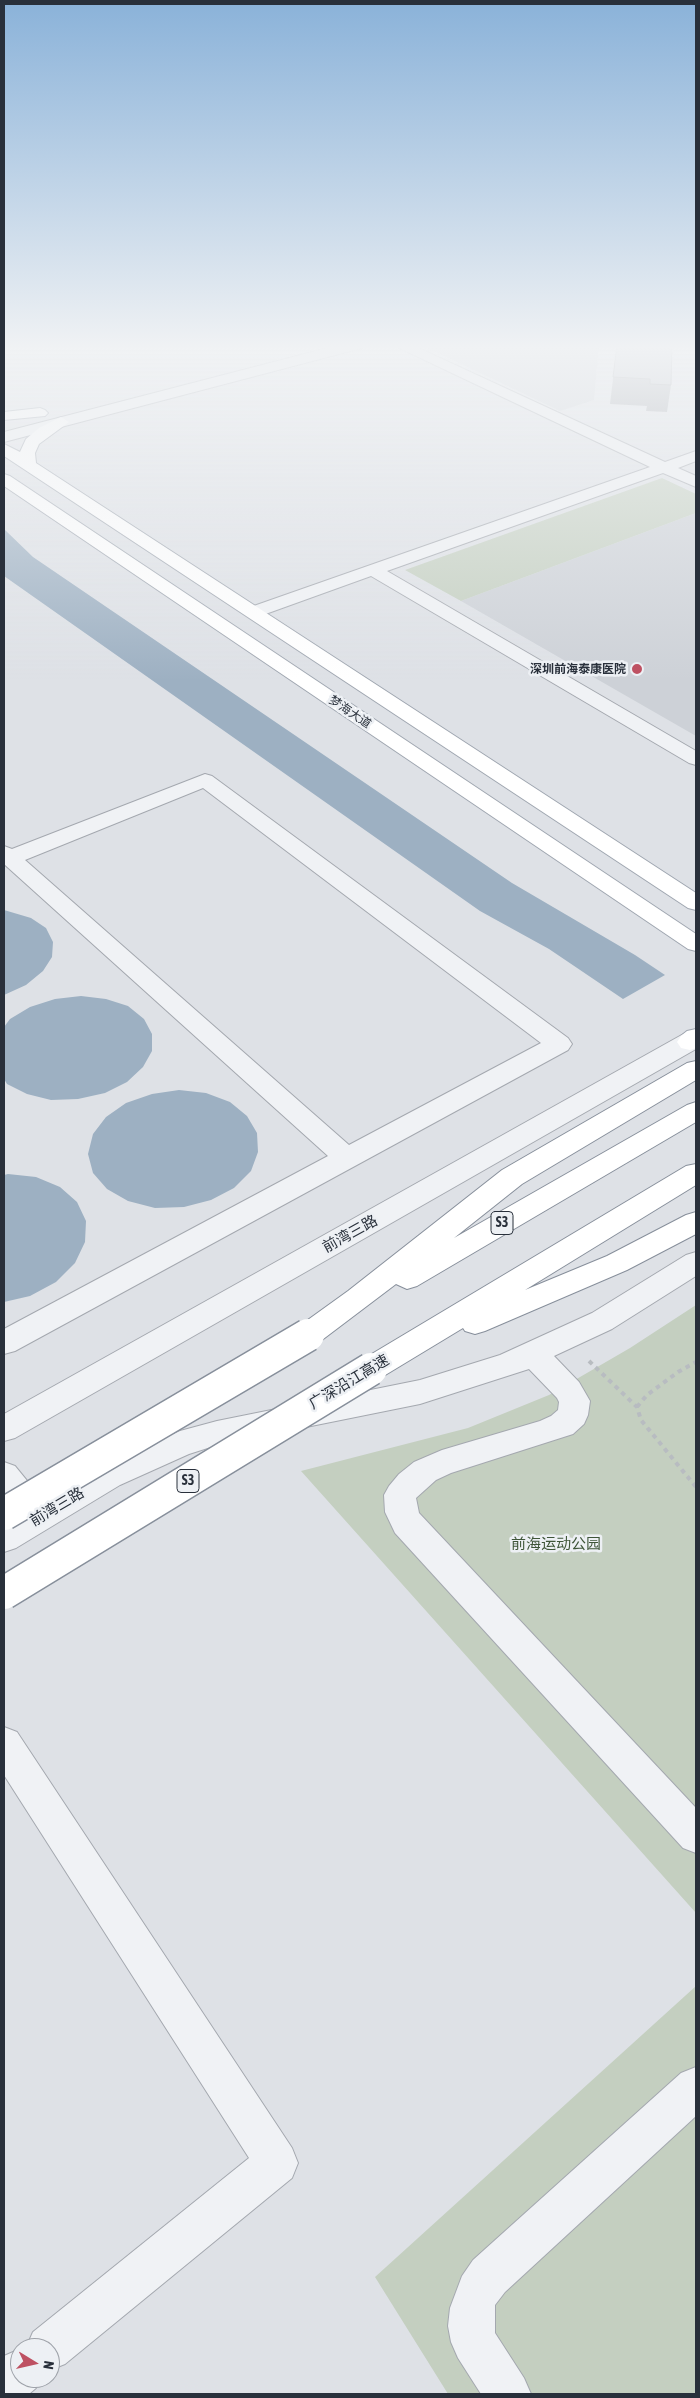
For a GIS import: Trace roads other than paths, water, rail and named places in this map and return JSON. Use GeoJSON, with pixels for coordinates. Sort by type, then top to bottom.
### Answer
{"type":"FeatureCollection","features":[{"type":"Feature","properties":{"kind":"main road"},"geometry":{"type":"LineString","coordinates":[[16,457],[696,903]]}},
{"type":"Feature","properties":{"kind":"main road"},"geometry":{"type":"LineString","coordinates":[[27,457],[28,464]]}},
{"type":"Feature","properties":{"kind":"main road","name":"梦海大道"},"geometry":{"type":"LineString","coordinates":[[4,479],[687,938],[696,951]]}},
{"type":"Feature","properties":{"kind":"main road"},"geometry":{"type":"LineString","coordinates":[[308,1334],[358,1299],[512,1177],[696,1069]]}},
{"type":"Feature","properties":{"kind":"main road","name":"S3"},"geometry":{"type":"LineString","coordinates":[[4,1514],[308,1334],[696,1111]]}},
{"type":"Feature","properties":{"kind":"main road","name":"广深沿江高速"},"geometry":{"type":"LineString","coordinates":[[4,1593],[696,1173]]}},
{"type":"Feature","properties":{"kind":"main road"},"geometry":{"type":"LineString","coordinates":[[371,1369],[424,1344],[617,1263],[696,1222]]}},
{"type":"Feature","properties":{"kind":"street"},"geometry":{"type":"LineString","coordinates":[[642,457],[696,482]]}},
{"type":"Feature","properties":{"kind":"street"},"geometry":{"type":"LineString","coordinates":[[254,612],[693,457]]}},
{"type":"Feature","properties":{"kind":"street"},"geometry":{"type":"LineString","coordinates":[[373,570],[696,759]]}},
{"type":"Feature","properties":{"kind":"street"},"geometry":{"type":"LineString","coordinates":[[4,1343],[559,1044],[205,780],[6,855],[347,1158]]}},
{"type":"Feature","properties":{"kind":"street","name":"前湾三路"},"geometry":{"type":"LineString","coordinates":[[4,1429],[694,1039]]}},
{"type":"Feature","properties":{"kind":"street","name":"前湾三路"},"geometry":{"type":"LineString","coordinates":[[4,1538],[110,1476],[180,1444],[217,1434],[420,1392],[502,1367],[602,1321],[696,1262]]}},
{"type":"Feature","properties":{"kind":"street"},"geometry":{"type":"LineString","coordinates":[[533,1354],[568,1390],[575,1401],[573,1415],[562,1424],[548,1431],[442,1463],[424,1471],[400,1495],[402,1512],[407,1523],[696,1835]]}},
{"type":"Feature","properties":{"kind":"street"},"geometry":{"type":"LineString","coordinates":[[4,1475],[38,1518]]}},
{"type":"Feature","properties":{"kind":"street"},"geometry":{"type":"LineString","coordinates":[[4,1744],[277,2163],[60,2339]]}},
{"type":"Feature","properties":{"kind":"street"},"geometry":{"type":"LineString","coordinates":[[508,2394],[474,2342],[471,2326],[472,2308],[478,2292],[489,2276],[696,2088]]}},
{"type":"Feature","properties":{"kind":"water"},"geometry":{"type":"Polygon","coordinates":[[[4,529],[33,557],[512,883],[635,955],[665,975],[623,999],[549,949],[480,911],[4,576],[4,529]]]}},
{"type":"Feature","properties":{"kind":"water"},"geometry":{"type":"Polygon","coordinates":[[[4,910],[31,918],[46,928],[53,942],[52,957],[43,971],[26,985],[4,995],[4,910]]]}},
{"type":"Feature","properties":{"kind":"water"},"geometry":{"type":"Polygon","coordinates":[[[81,996],[106,999],[128,1006],[144,1019],[152,1034],[152,1051],[143,1067],[127,1082],[105,1093],[78,1099],[51,1100],[27,1094],[7,1084],[4,1079],[4,1027],[10,1019],[30,1007],[55,999],[81,996]]]}},
{"type":"Feature","properties":{"kind":"water"},"geometry":{"type":"Polygon","coordinates":[[[179,1090],[206,1093],[230,1102],[247,1116],[257,1133],[258,1152],[251,1171],[234,1188],[211,1200],[184,1207],[155,1208],[128,1201],[107,1189],[93,1173],[88,1154],[93,1134],[106,1117],[126,1103],[152,1094],[179,1090]]]}},
{"type":"Feature","properties":{"kind":"water"},"geometry":{"type":"Polygon","coordinates":[[[4,1175],[36,1177],[60,1187],[77,1202],[86,1221],[85,1242],[75,1263],[56,1282],[30,1296],[4,1302],[4,1175]]]}},
{"type":"Feature","properties":{"kind":"place","name":"深圳前海泰康医院"},"geometry":{"type":"Point","coordinates":[637,669]}},
{"type":"Feature","properties":{"kind":"park label","name":"前海运动公园"},"geometry":{"type":"Point","coordinates":[556,1544]}}]}
